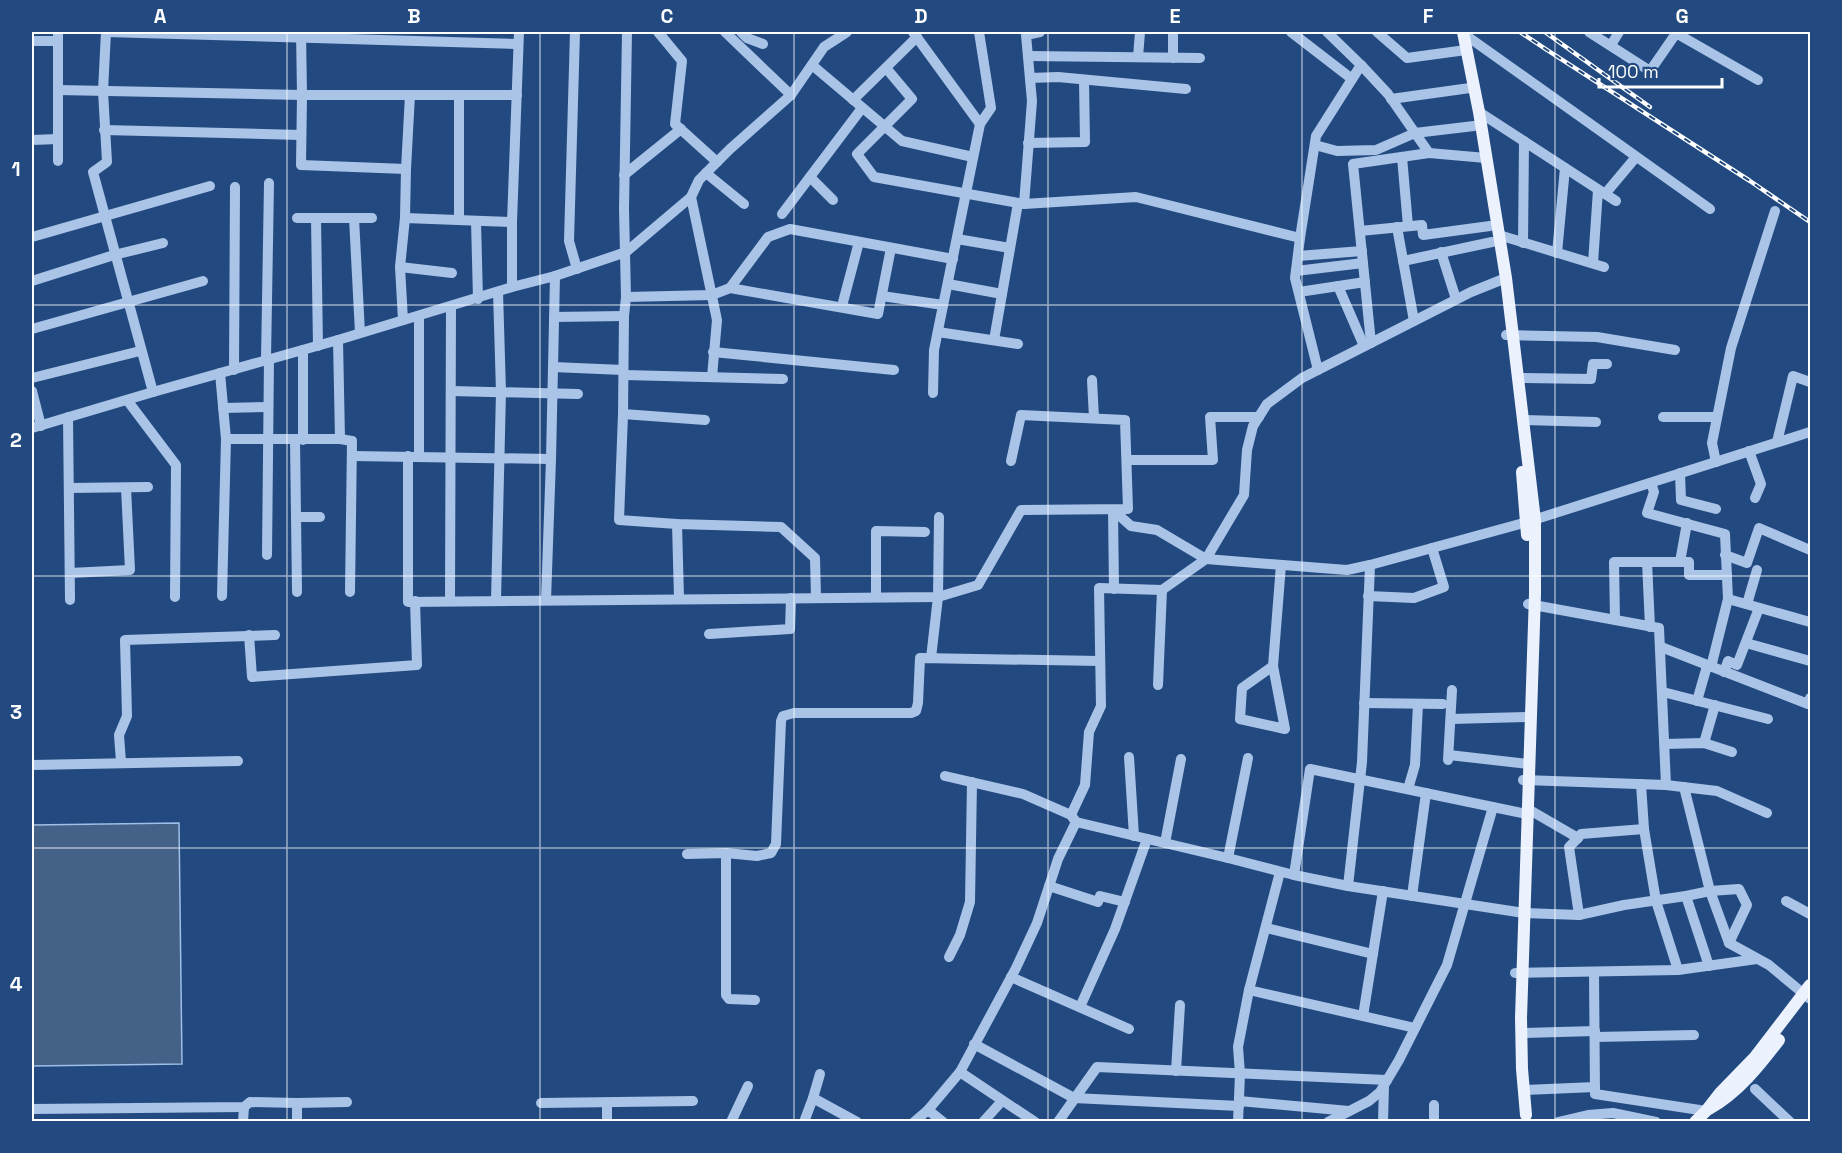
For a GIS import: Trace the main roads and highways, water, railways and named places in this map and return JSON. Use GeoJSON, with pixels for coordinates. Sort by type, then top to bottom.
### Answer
{"type":"FeatureCollection","features":[{"type":"Feature","properties":{"kind":"main road"},"geometry":{"type":"LineString","coordinates":[[1463,33],[1479,112],[1483,158],[1510,335],[1518,427],[1531,521]]}},
{"type":"Feature","properties":{"kind":"main road"},"geometry":{"type":"LineString","coordinates":[[1467,52],[1474,126],[1483,158]]}},
{"type":"Feature","properties":{"kind":"main road"},"geometry":{"type":"LineString","coordinates":[[1510,335],[1519,378],[1524,420],[1531,521],[1532,604],[1526,764]]}},
{"type":"Feature","properties":{"kind":"main road"},"geometry":{"type":"LineString","coordinates":[[1527,1118],[1518,1099],[1514,1070],[1526,812],[1526,717],[1532,604]]}},
{"type":"Feature","properties":{"kind":"main road"},"geometry":{"type":"LineString","coordinates":[[1519,973],[1522,1069],[1527,1118]]}},
{"type":"Feature","properties":{"kind":"main road"},"geometry":{"type":"LineString","coordinates":[[1695,1122],[1706,1111],[1725,1101],[1762,1062],[1809,994]]}},
{"type":"Feature","properties":{"kind":"water"},"geometry":{"type":"Polygon","coordinates":[[[179,823],[182,1064],[32,1066],[32,825],[179,823]]]}},
{"type":"Feature","properties":{"kind":"railway"},"geometry":{"type":"LineString","coordinates":[[1520,32],[1810,222]]}},
{"type":"Feature","properties":{"kind":"railway"},"geometry":{"type":"LineString","coordinates":[[1545,32],[1650,107]]}}]}
